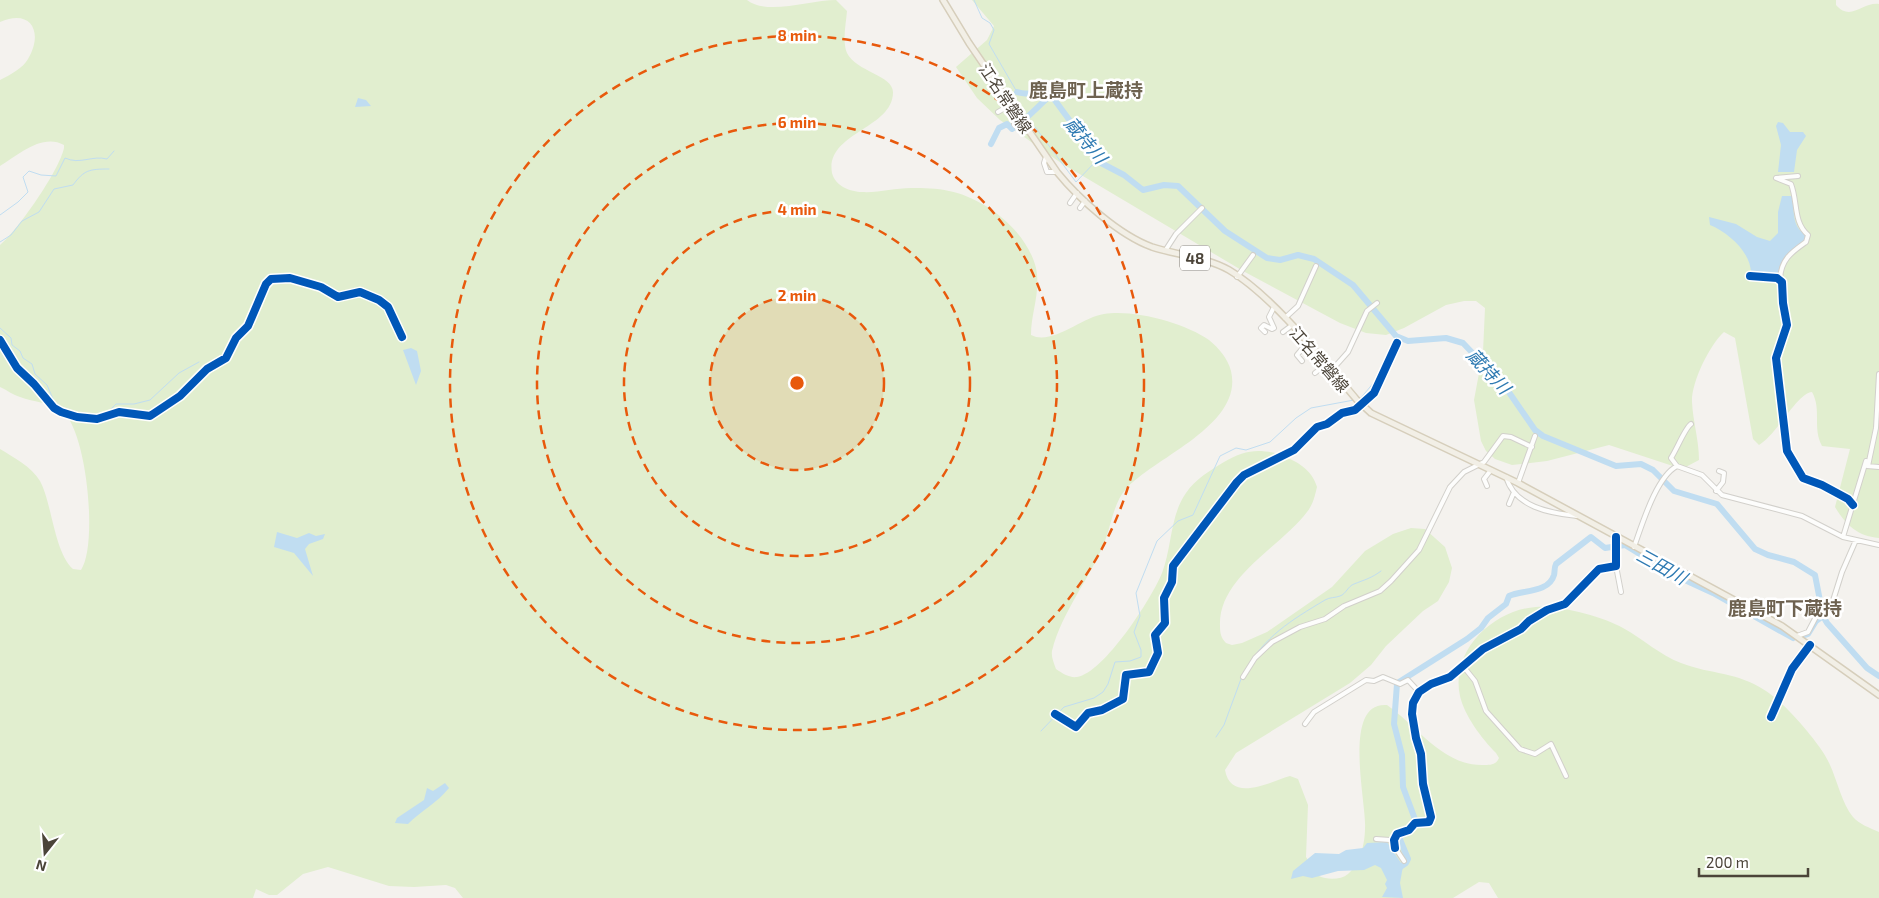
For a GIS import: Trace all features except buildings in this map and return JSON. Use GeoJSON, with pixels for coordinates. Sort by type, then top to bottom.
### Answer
{"type":"FeatureCollection","features":[{"type":"Feature","properties":{"kind":"main road","name":"江名常磐線"},"geometry":{"type":"LineString","coordinates":[[943,0],[1010,105],[1057,172],[1085,201],[1136,239],[1165,251],[1214,263],[1237,277],[1274,307],[1356,399],[1382,420],[1518,483],[1782,626],[1879,695]]}},
{"type":"Feature","properties":{"kind":"street"},"geometry":{"type":"LineString","coordinates":[[998,112],[1010,105]]}},
{"type":"Feature","properties":{"kind":"street"},"geometry":{"type":"LineString","coordinates":[[1015,112],[1013,119],[1016,127],[1021,131],[1028,131]]}},
{"type":"Feature","properties":{"kind":"street"},"geometry":{"type":"LineString","coordinates":[[1798,176],[1776,178],[1791,184],[1796,200],[1798,224],[1808,235],[1806,242],[1791,251],[1784,261],[1780,279],[1787,324],[1776,358],[1787,451],[1803,478],[1822,485],[1848,499],[1853,505]]}},
{"type":"Feature","properties":{"kind":"street"},"geometry":{"type":"LineString","coordinates":[[1070,203],[1076,193]]}},
{"type":"Feature","properties":{"kind":"street"},"geometry":{"type":"LineString","coordinates":[[1080,208],[1085,201]]}},
{"type":"Feature","properties":{"kind":"street"},"geometry":{"type":"LineString","coordinates":[[1165,251],[1176,234],[1202,208]]}},
{"type":"Feature","properties":{"kind":"street"},"geometry":{"type":"LineString","coordinates":[[1237,277],[1253,255]]}},
{"type":"Feature","properties":{"kind":"street"},"geometry":{"type":"LineString","coordinates":[[1285,318],[1298,306],[1316,266]]}},
{"type":"Feature","properties":{"kind":"street"},"geometry":{"type":"LineString","coordinates":[[1750,276],[1780,279]]}},
{"type":"Feature","properties":{"kind":"street"},"geometry":{"type":"LineString","coordinates":[[0,340],[17,368],[34,384],[54,408],[73,416],[97,419],[119,412],[150,416],[180,396],[207,369],[226,358],[236,338],[248,326],[266,284],[271,279],[290,278],[321,287],[338,297],[360,292],[374,297],[388,307],[402,337]]}},
{"type":"Feature","properties":{"kind":"street"},"geometry":{"type":"LineString","coordinates":[[1331,371],[1348,352],[1367,311],[1377,303]]}},
{"type":"Feature","properties":{"kind":"street"},"geometry":{"type":"LineString","coordinates":[[1265,332],[1261,328],[1264,325],[1274,328],[1269,315],[1274,307]]}},
{"type":"Feature","properties":{"kind":"street"},"geometry":{"type":"LineString","coordinates":[[1283,332],[1291,326]]}},
{"type":"Feature","properties":{"kind":"street"},"geometry":{"type":"LineString","coordinates":[[1302,361],[1297,355],[1307,343]]}},
{"type":"Feature","properties":{"kind":"street"},"geometry":{"type":"LineString","coordinates":[[1055,714],[1076,728],[1088,713],[1102,710],[1123,699],[1126,675],[1146,674],[1156,660],[1158,650],[1155,635],[1165,623],[1164,598],[1172,582],[1173,566],[1237,482],[1244,476],[1294,450],[1317,427],[1330,423],[1342,413],[1356,410],[1362,405],[1374,393],[1397,343]]}},
{"type":"Feature","properties":{"kind":"street"},"geometry":{"type":"LineString","coordinates":[[1314,373],[1325,365]]}},
{"type":"Feature","properties":{"kind":"street"},"geometry":{"type":"LineString","coordinates":[[1843,537],[1876,428],[1879,374]]}},
{"type":"Feature","properties":{"kind":"street"},"geometry":{"type":"LineString","coordinates":[[1691,424],[1685,430],[1682,442],[1671,458],[1677,466],[1702,475],[1716,491],[1728,497],[1802,516],[1843,537],[1879,546]]}},
{"type":"Feature","properties":{"kind":"street"},"geometry":{"type":"LineString","coordinates":[[1243,677],[1255,658],[1272,642],[1300,627],[1325,619],[1344,606],[1380,591],[1391,582],[1416,555],[1450,487],[1464,472],[1480,465],[1492,453],[1503,436],[1510,437],[1532,447]]}},
{"type":"Feature","properties":{"kind":"street"},"geometry":{"type":"LineString","coordinates":[[1518,483],[1535,436]]}},
{"type":"Feature","properties":{"kind":"street"},"geometry":{"type":"LineString","coordinates":[[1866,461],[1866,466]]}},
{"type":"Feature","properties":{"kind":"street"},"geometry":{"type":"LineString","coordinates":[[1634,547],[1660,486],[1677,466]]}},
{"type":"Feature","properties":{"kind":"street"},"geometry":{"type":"LineString","coordinates":[[1866,466],[1879,467]]}},
{"type":"Feature","properties":{"kind":"street"},"geometry":{"type":"LineString","coordinates":[[1487,486],[1484,479],[1491,470]]}},
{"type":"Feature","properties":{"kind":"street"},"geometry":{"type":"LineString","coordinates":[[1716,491],[1724,478],[1724,473],[1719,471]]}},
{"type":"Feature","properties":{"kind":"street"},"geometry":{"type":"LineString","coordinates":[[1506,477],[1514,492],[1526,504],[1577,516]]}},
{"type":"Feature","properties":{"kind":"street"},"geometry":{"type":"LineString","coordinates":[[1509,504],[1514,492]]}},
{"type":"Feature","properties":{"kind":"street"},"geometry":{"type":"LineString","coordinates":[[1616,537],[1616,566],[1621,592]]}},
{"type":"Feature","properties":{"kind":"street"},"geometry":{"type":"LineString","coordinates":[[1797,636],[1808,632],[1818,613],[1830,610],[1842,572],[1856,540]]}},
{"type":"Feature","properties":{"kind":"street"},"geometry":{"type":"LineString","coordinates":[[1395,848],[1395,836],[1409,830],[1416,823],[1429,822],[1432,812],[1423,784],[1422,754],[1416,738],[1412,714],[1413,703],[1419,692],[1431,684],[1450,677],[1483,649],[1521,629],[1547,610],[1565,604],[1599,569],[1616,566]]}},
{"type":"Feature","properties":{"kind":"street"},"geometry":{"type":"LineString","coordinates":[[1771,717],[1792,669],[1810,645]]}},
{"type":"Feature","properties":{"kind":"street"},"geometry":{"type":"LineString","coordinates":[[1463,666],[1475,681],[1486,711],[1507,736],[1530,754],[1535,754],[1551,744],[1566,776]]}},
{"type":"Feature","properties":{"kind":"street"},"geometry":{"type":"LineString","coordinates":[[1305,724],[1314,712],[1366,680],[1374,681],[1383,677],[1400,684],[1408,680],[1419,692]]}},
{"type":"Feature","properties":{"kind":"street"},"geometry":{"type":"LineString","coordinates":[[1376,839],[1388,839],[1404,862]]}},
{"type":"Feature","properties":{"kind":"green space"},"geometry":{"type":"Polygon","coordinates":[[[0,0],[747,0],[756,5],[777,7],[836,0],[847,11],[845,38],[847,53],[858,65],[888,82],[892,87],[893,93],[890,105],[882,115],[838,149],[833,160],[832,173],[840,185],[853,191],[862,192],[911,188],[944,190],[977,201],[1003,218],[1024,241],[1036,268],[1037,294],[1031,335],[1048,337],[1095,316],[1104,314],[1116,313],[1144,316],[1173,323],[1199,334],[1216,347],[1230,367],[1231,390],[1224,408],[1211,424],[1139,477],[1122,494],[1099,555],[1062,622],[1052,651],[1056,669],[1071,677],[1077,677],[1088,672],[1100,663],[1126,633],[1138,616],[1162,573],[1177,511],[1186,493],[1194,483],[1214,468],[1238,455],[1257,451],[1278,454],[1291,459],[1307,470],[1317,487],[1315,497],[1309,509],[1296,525],[1253,563],[1229,592],[1222,608],[1220,626],[1221,635],[1226,643],[1232,645],[1242,643],[1267,632],[1332,587],[1365,551],[1393,534],[1411,528],[1425,529],[1445,547],[1452,568],[1449,582],[1438,601],[1423,611],[1386,646],[1371,665],[1350,683],[1236,753],[1225,770],[1229,780],[1235,786],[1243,788],[1253,788],[1290,776],[1298,779],[1308,805],[1306,857],[1319,876],[1334,879],[1345,876],[1356,865],[1361,853],[1364,841],[1365,816],[1361,777],[1360,736],[1364,719],[1373,708],[1387,705],[1431,743],[1455,759],[1469,764],[1490,765],[1494,763],[1499,758],[1474,726],[1462,703],[1459,679],[1462,664],[1468,649],[1490,625],[1520,610],[1546,607],[1569,610],[1615,624],[1673,660],[1692,667],[1744,680],[1766,691],[1777,700],[1788,710],[1823,752],[1849,812],[1861,824],[1879,832],[1879,898],[1498,898],[1489,883],[1479,882],[1453,898],[463,898],[455,888],[446,885],[389,886],[328,867],[303,874],[277,895],[269,895],[256,889],[253,898],[0,898],[0,449],[37,476],[48,502],[57,539],[67,561],[73,569],[81,570],[86,557],[89,538],[89,514],[84,464],[71,424],[63,412],[48,405],[17,396],[0,387],[0,245],[17,227],[37,200],[61,158],[64,145],[56,142],[39,143],[22,151],[0,166],[0,80],[16,71],[26,62],[33,49],[35,40],[32,25],[27,20],[11,18],[0,22],[0,0]]]}},
{"type":"Feature","properties":{"kind":"green space"},"geometry":{"type":"Polygon","coordinates":[[[972,0],[1836,0],[1836,5],[1841,10],[1847,12],[1879,4],[1879,538],[1858,532],[1843,519],[1835,507],[1850,449],[1822,446],[1819,439],[1815,399],[1812,392],[1800,399],[1766,440],[1759,445],[1753,439],[1735,338],[1724,332],[1713,345],[1702,364],[1693,394],[1692,402],[1699,460],[1682,469],[1609,445],[1547,461],[1512,465],[1495,459],[1486,451],[1481,441],[1474,400],[1483,352],[1485,308],[1476,301],[1464,301],[1446,305],[1404,328],[1386,335],[1366,333],[1340,323],[1243,271],[1061,163],[1000,120],[977,98],[956,67],[987,40],[994,26],[972,0]]]}},
{"type":"Feature","properties":{"kind":"water"},"geometry":{"type":"Polygon","coordinates":[[[358,98],[366,100],[371,106],[355,107],[358,98]]]}},
{"type":"Feature","properties":{"kind":"water"},"geometry":{"type":"Polygon","coordinates":[[[1778,122],[1783,123],[1790,132],[1803,132],[1806,136],[1797,150],[1794,172],[1778,172],[1781,145],[1776,126],[1778,122]]]}},
{"type":"Feature","properties":{"kind":"water"},"geometry":{"type":"Polygon","coordinates":[[[1782,196],[1792,196],[1797,227],[1805,234],[1806,240],[1785,259],[1779,276],[1751,275],[1748,259],[1738,245],[1725,233],[1710,225],[1709,217],[1736,224],[1757,237],[1770,241],[1778,233],[1778,212],[1782,196]]]}},
{"type":"Feature","properties":{"kind":"water"},"geometry":{"type":"Polygon","coordinates":[[[411,348],[417,351],[421,371],[416,385],[403,350],[411,348]]]}},
{"type":"Feature","properties":{"kind":"water"},"geometry":{"type":"Polygon","coordinates":[[[277,532],[297,538],[309,533],[316,536],[325,534],[323,539],[309,544],[305,549],[313,576],[294,553],[274,547],[277,532]]]}},
{"type":"Feature","properties":{"kind":"water"},"geometry":{"type":"Polygon","coordinates":[[[445,783],[449,788],[408,824],[395,823],[397,818],[424,800],[427,788],[433,791],[445,783]]]}},
{"type":"Feature","properties":{"kind":"water"},"geometry":{"type":"Polygon","coordinates":[[[1387,842],[1403,866],[1400,883],[1403,898],[1382,897],[1387,888],[1385,884],[1387,880],[1381,868],[1375,865],[1364,870],[1338,871],[1312,878],[1303,876],[1291,879],[1293,871],[1315,853],[1339,854],[1346,850],[1363,848],[1367,843],[1387,842]]]}},
{"type":"Feature","properties":{"kind":"waterway"},"geometry":{"type":"LineString","coordinates":[[974,0],[982,18],[990,23],[994,30],[989,44],[1017,92]]}},
{"type":"Feature","properties":{"kind":"waterway","name":"蔵持川"},"geometry":{"type":"LineString","coordinates":[[1017,92],[1051,95],[1101,163],[1124,175],[1143,190],[1164,185],[1178,186],[1225,231],[1267,258],[1280,260],[1298,255],[1314,259],[1353,285],[1396,336],[1408,341],[1446,338],[1463,343],[1506,388],[1535,430],[1543,436],[1616,466],[1641,464],[1653,470],[1674,491],[1717,504],[1755,549],[1768,555],[1794,562],[1815,575],[1823,616],[1827,623],[1867,668],[1879,676]]}},
{"type":"Feature","properties":{"kind":"waterway"},"geometry":{"type":"LineString","coordinates":[[991,144],[999,128],[1007,124],[1012,129],[1017,126],[1051,95]]}},
{"type":"Feature","properties":{"kind":"waterway"},"geometry":{"type":"LineString","coordinates":[[1030,130],[1035,127],[1076,182],[1098,159]]}},
{"type":"Feature","properties":{"kind":"waterway"},"geometry":{"type":"LineString","coordinates":[[1012,129],[1017,130]]}},
{"type":"Feature","properties":{"kind":"waterway"},"geometry":{"type":"LineString","coordinates":[[0,215],[28,192],[23,177],[29,171],[41,175],[56,176],[65,158],[76,161],[96,158],[107,159],[114,151]]}},
{"type":"Feature","properties":{"kind":"waterway"},"geometry":{"type":"LineString","coordinates":[[0,242],[11,235],[22,221],[39,212],[54,189],[73,185],[80,176],[88,171],[109,169]]}},
{"type":"Feature","properties":{"kind":"waterway"},"geometry":{"type":"LineString","coordinates":[[0,328],[11,338],[12,345],[20,351],[23,358],[32,364],[35,374],[47,385],[57,408]]}},
{"type":"Feature","properties":{"kind":"waterway"},"geometry":{"type":"LineString","coordinates":[[1360,399],[1375,381],[1398,337]]}},
{"type":"Feature","properties":{"kind":"waterway"},"geometry":{"type":"LineString","coordinates":[[106,414],[116,404],[134,404],[150,400],[179,373],[199,362]]}},
{"type":"Feature","properties":{"kind":"waterway"},"geometry":{"type":"LineString","coordinates":[[1041,731],[1064,707],[1094,698],[1103,692],[1108,684],[1115,662],[1130,661],[1141,657],[1141,650],[1134,632],[1140,616],[1136,593],[1157,541],[1178,521],[1193,515],[1220,456],[1236,448],[1246,450],[1270,442],[1296,418],[1311,408],[1354,400]]}},
{"type":"Feature","properties":{"kind":"waterway"},"geometry":{"type":"LineString","coordinates":[[58,412],[70,417]]}},
{"type":"Feature","properties":{"kind":"waterway"},"geometry":{"type":"LineString","coordinates":[[81,419],[95,421]]}},
{"type":"Feature","properties":{"kind":"waterway","name":"三田川"},"geometry":{"type":"LineString","coordinates":[[1399,682],[1467,639],[1481,628],[1488,618],[1506,604],[1509,596],[1547,585],[1554,575],[1556,564],[1591,537],[1605,548],[1625,545],[1674,575],[1713,593],[1793,638]]}},
{"type":"Feature","properties":{"kind":"waterway"},"geometry":{"type":"LineString","coordinates":[[1244,672],[1252,659],[1279,630],[1325,600],[1342,595],[1352,585],[1381,571]]}},
{"type":"Feature","properties":{"kind":"waterway","name":"三田川"},"geometry":{"type":"LineString","coordinates":[[1802,636],[1808,634],[1816,621],[1823,616]]}},
{"type":"Feature","properties":{"kind":"waterway"},"geometry":{"type":"LineString","coordinates":[[1216,737],[1224,725],[1241,679]]}},
{"type":"Feature","properties":{"kind":"waterway","name":"三田川"},"geometry":{"type":"LineString","coordinates":[[1396,870],[1406,863],[1408,859],[1399,837],[1412,829],[1416,822],[1403,787],[1402,755],[1394,724],[1397,684]]}},
{"type":"Feature","properties":{"kind":"cycle path"},"geometry":{"type":"LineString","coordinates":[[1750,276],[1777,278],[1782,282],[1787,325],[1776,358],[1787,451],[1803,478],[1822,485],[1848,499],[1853,505]]}},
{"type":"Feature","properties":{"kind":"cycle path"},"geometry":{"type":"LineString","coordinates":[[0,340],[17,368],[34,384],[54,408],[77,417],[97,419],[119,412],[150,416],[180,396],[207,369],[226,358],[236,338],[248,326],[266,284],[271,279],[290,278],[321,287],[338,297],[360,292],[379,300],[388,307],[402,337]]}},
{"type":"Feature","properties":{"kind":"cycle path"},"geometry":{"type":"LineString","coordinates":[[1055,714],[1076,727],[1088,713],[1102,710],[1123,699],[1126,675],[1149,672],[1158,653],[1155,635],[1165,623],[1164,598],[1172,582],[1173,566],[1244,475],[1294,450],[1317,427],[1327,424],[1342,413],[1355,410],[1374,393],[1397,343]]}},
{"type":"Feature","properties":{"kind":"cycle path"},"geometry":{"type":"LineString","coordinates":[[1395,848],[1394,840],[1397,834],[1409,830],[1415,823],[1429,822],[1431,817],[1423,784],[1421,754],[1412,714],[1413,703],[1419,692],[1431,684],[1450,677],[1483,649],[1521,629],[1529,621],[1547,610],[1565,604],[1599,569],[1616,566],[1616,537]]}},
{"type":"Feature","properties":{"kind":"cycle path"},"geometry":{"type":"LineString","coordinates":[[1771,717],[1792,669],[1810,645]]}},
{"type":"Feature","properties":{"kind":"district","name":"鹿島町上蔵持"},"geometry":{"type":"Point","coordinates":[1086,89]}},
{"type":"Feature","properties":{"kind":"district","name":"鹿島町下蔵持"},"geometry":{"type":"Point","coordinates":[1785,607]}}]}
